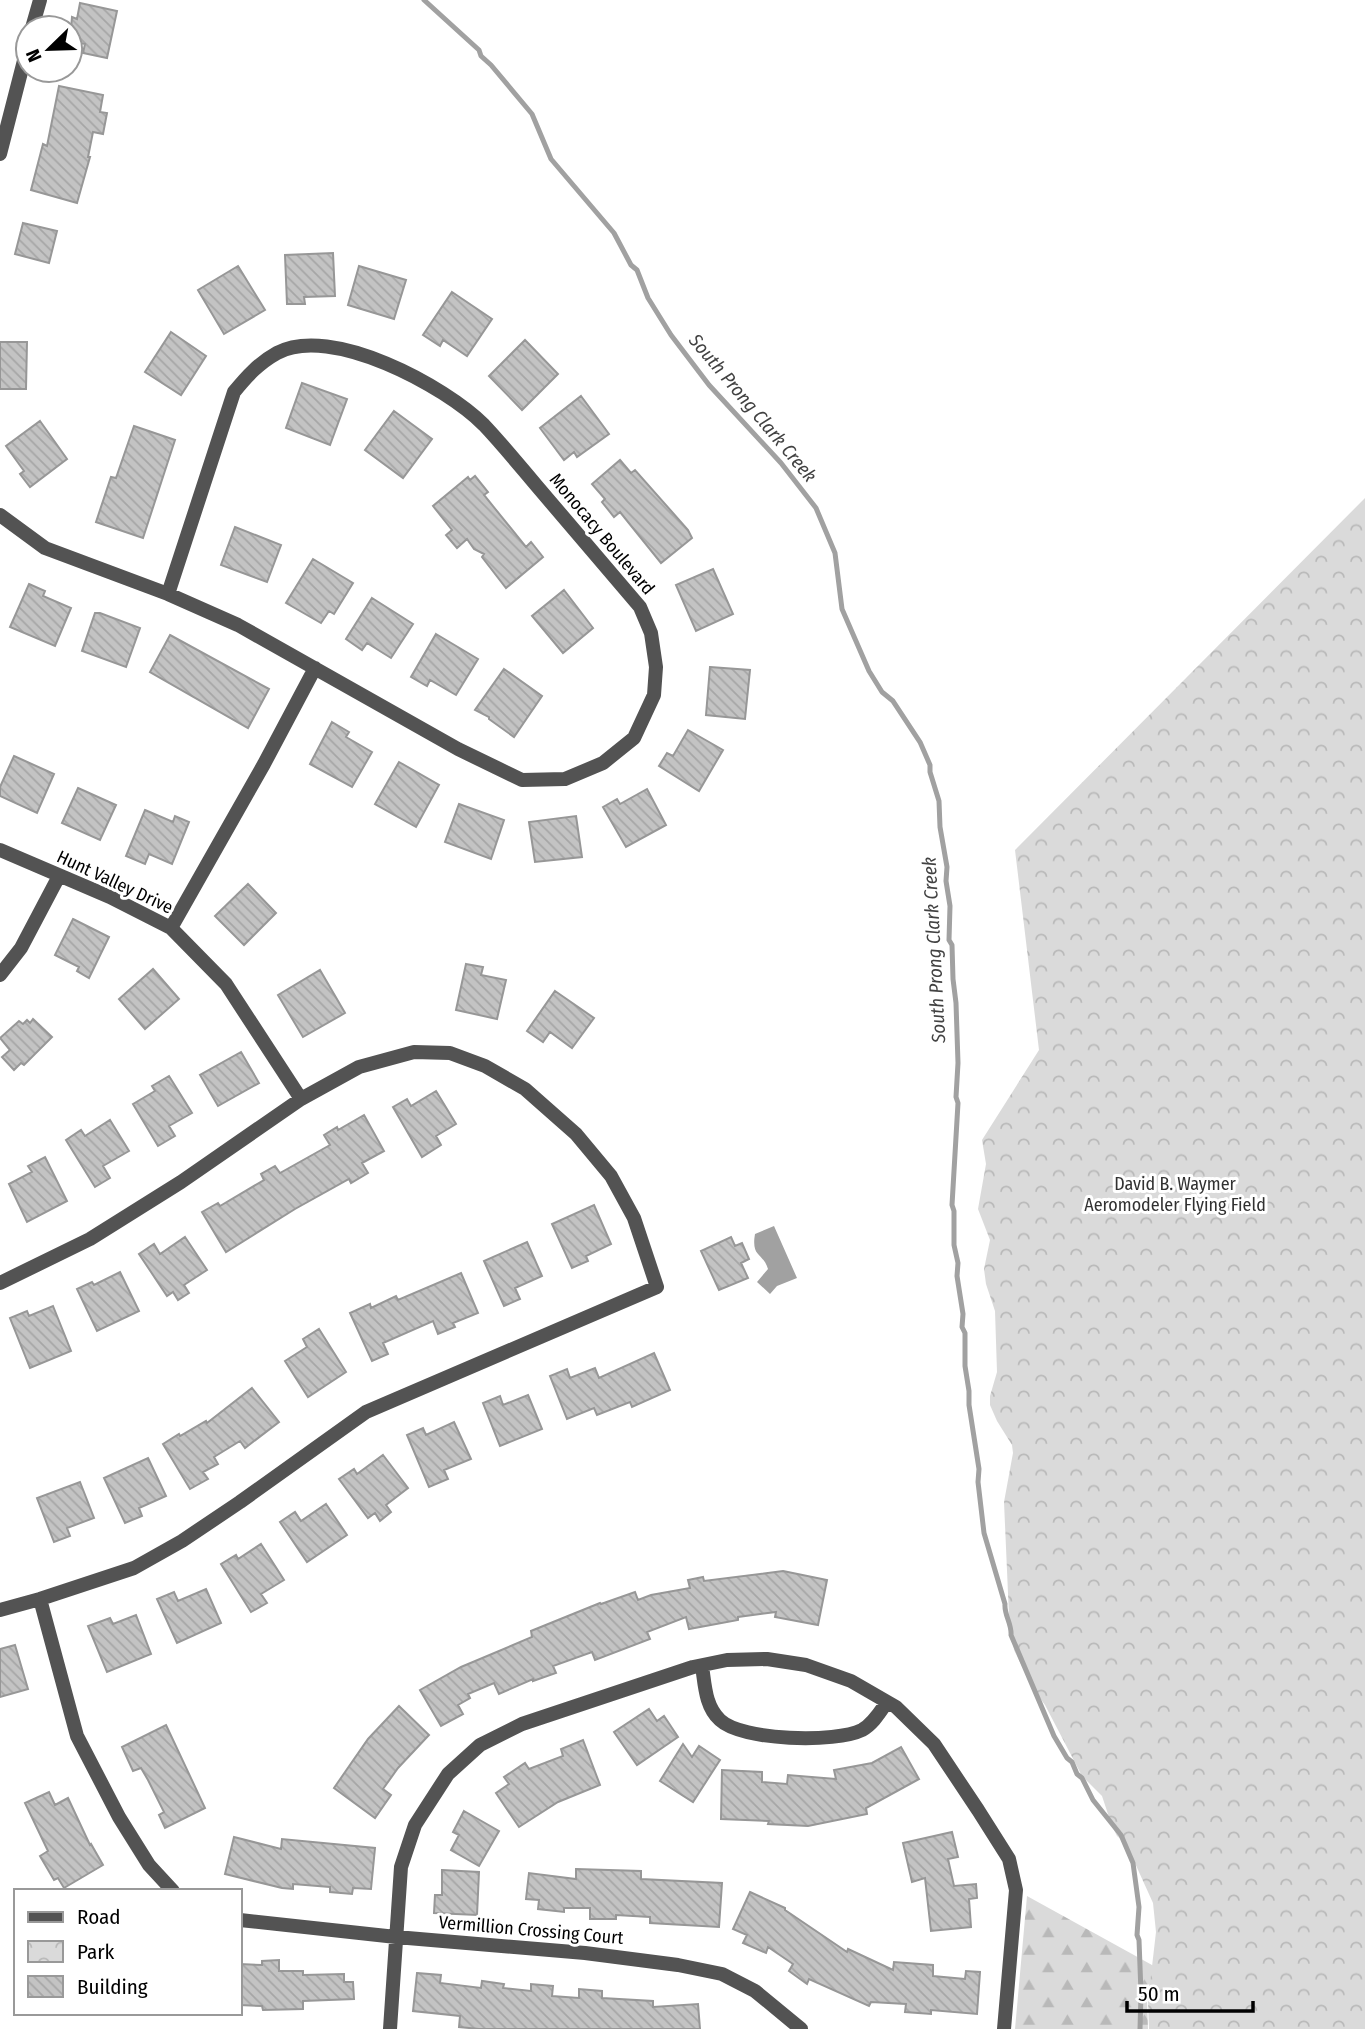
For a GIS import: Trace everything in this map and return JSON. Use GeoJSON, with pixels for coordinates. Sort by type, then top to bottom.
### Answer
{"type":"FeatureCollection","features":[{"type":"Feature","properties":{"kind":"street"},"geometry":{"type":"LineString","coordinates":[[0,154],[18,84]]}},
{"type":"Feature","properties":{"kind":"street","name":"Monocacy Boulevard"},"geometry":{"type":"LineString","coordinates":[[0,515],[45,548],[168,594],[238,625],[458,749],[522,780],[565,779],[603,763],[634,738],[654,695],[656,667],[651,633],[639,607],[483,424],[443,394],[414,377],[346,349],[308,345],[279,352],[252,370],[234,392],[168,594]]}},
{"type":"Feature","properties":{"kind":"street"},"geometry":{"type":"LineString","coordinates":[[171,928],[315,668]]}},
{"type":"Feature","properties":{"kind":"street","name":"Hunt Valley Drive"},"geometry":{"type":"LineString","coordinates":[[0,850],[110,897],[171,928],[226,984],[301,1099]]}},
{"type":"Feature","properties":{"kind":"street"},"geometry":{"type":"LineString","coordinates":[[0,975],[20,948],[59,876]]}},
{"type":"Feature","properties":{"kind":"street"},"geometry":{"type":"LineString","coordinates":[[0,1283],[90,1239],[181,1182],[301,1099],[359,1067],[414,1052],[450,1054],[485,1066],[525,1089],[576,1133],[611,1176],[634,1218],[657,1287],[366,1412],[251,1495],[182,1541],[134,1568],[0,1610]]}},
{"type":"Feature","properties":{"kind":"street"},"geometry":{"type":"LineString","coordinates":[[40,1599],[77,1735],[119,1817],[149,1866],[171,1889]]}},
{"type":"Feature","properties":{"kind":"street"},"geometry":{"type":"LineString","coordinates":[[390,2029],[401,1867],[415,1825],[448,1774],[480,1745],[522,1724],[702,1666],[727,1660],[767,1659],[806,1665],[850,1681],[896,1707],[934,1744],[1009,1860],[1016,1890],[1004,2029]]}},
{"type":"Feature","properties":{"kind":"street"},"geometry":{"type":"LineString","coordinates":[[702,1666],[708,1703],[721,1721],[738,1730],[758,1735],[818,1738],[857,1732],[874,1720],[887,1702]]}},
{"type":"Feature","properties":{"kind":"street","name":"Vermillion Crossing Court"},"geometry":{"type":"LineString","coordinates":[[242,1920],[585,1953],[678,1965],[722,1974],[755,1991],[801,2029]]}},
{"type":"Feature","properties":{"kind":"green space","name":"David B. Waymer Aeromodeler Flying Field"},"geometry":{"type":"Polygon","coordinates":[[[1365,498],[1365,2029],[1149,2029],[1148,2001],[1156,1932],[1153,1903],[1134,1861],[1112,1826],[1102,1796],[1082,1776],[1045,1705],[1032,1687],[1014,1650],[1009,1616],[1004,1502],[1013,1453],[1012,1445],[990,1405],[997,1372],[995,1311],[984,1269],[990,1240],[978,1209],[986,1164],[982,1140],[1039,1050],[1015,850],[1365,498]]]}},
{"type":"Feature","properties":{"kind":"green space"},"geometry":{"type":"Polygon","coordinates":[[[1027,1896],[1152,1965],[1365,2029],[1149,2029],[1149,1985],[1148,2029],[1015,2029],[1027,1896]]]}},
{"type":"Feature","properties":{"kind":"shaded area"},"geometry":{"type":"Polygon","coordinates":[[[774,1226],[797,1278],[777,1286],[770,1294],[757,1282],[768,1269],[756,1251],[754,1242],[755,1234],[774,1226]]]}},
{"type":"Feature","properties":{"kind":"building"},"geometry":{"type":"Polygon","coordinates":[[[80,3],[117,11],[107,58],[84,53],[84,14],[78,14],[80,3]]]}},
{"type":"Feature","properties":{"kind":"building"},"geometry":{"type":"Polygon","coordinates":[[[59,86],[103,95],[100,112],[107,113],[103,134],[93,132],[90,157],[77,203],[31,190],[43,144],[47,146],[59,86]]]}},
{"type":"Feature","properties":{"kind":"building"},"geometry":{"type":"Polygon","coordinates":[[[23,223],[57,231],[49,263],[15,254],[23,223]]]}},
{"type":"Feature","properties":{"kind":"building"},"geometry":{"type":"Polygon","coordinates":[[[333,253],[335,296],[304,297],[305,304],[287,304],[285,255],[333,253]]]}},
{"type":"Feature","properties":{"kind":"building"},"geometry":{"type":"Polygon","coordinates":[[[238,266],[265,310],[224,334],[198,290],[238,266]]]}},
{"type":"Feature","properties":{"kind":"building"},"geometry":{"type":"Polygon","coordinates":[[[359,266],[406,280],[394,319],[348,305],[359,266]]]}},
{"type":"Feature","properties":{"kind":"building"},"geometry":{"type":"Polygon","coordinates":[[[452,292],[492,319],[467,356],[443,340],[440,346],[423,335],[452,292]]]}},
{"type":"Feature","properties":{"kind":"building"},"geometry":{"type":"Polygon","coordinates":[[[171,332],[206,356],[181,395],[145,372],[171,332]]]}},
{"type":"Feature","properties":{"kind":"building"},"geometry":{"type":"Polygon","coordinates":[[[525,340],[558,374],[522,410],[489,376],[525,340]]]}},
{"type":"Feature","properties":{"kind":"building"},"geometry":{"type":"Polygon","coordinates":[[[0,342],[27,342],[26,389],[0,389],[0,342]]]}},
{"type":"Feature","properties":{"kind":"building"},"geometry":{"type":"Polygon","coordinates":[[[302,383],[347,399],[330,445],[286,428],[302,383]]]}},
{"type":"Feature","properties":{"kind":"building"},"geometry":{"type":"Polygon","coordinates":[[[581,396],[609,434],[577,457],[574,452],[564,460],[540,428],[581,396]]]}},
{"type":"Feature","properties":{"kind":"building"},"geometry":{"type":"Polygon","coordinates":[[[394,411],[432,439],[403,478],[365,450],[394,411]]]}},
{"type":"Feature","properties":{"kind":"building"},"geometry":{"type":"Polygon","coordinates":[[[40,421],[67,459],[30,487],[20,474],[24,471],[6,446],[40,421]]]}},
{"type":"Feature","properties":{"kind":"building"},"geometry":{"type":"Polygon","coordinates":[[[134,426],[175,440],[143,538],[96,522],[111,477],[116,478],[134,426]]]}},
{"type":"Feature","properties":{"kind":"building"},"geometry":{"type":"Polygon","coordinates":[[[620,460],[631,473],[635,470],[692,538],[661,563],[620,512],[614,517],[602,502],[605,499],[592,484],[620,460]]]}},
{"type":"Feature","properties":{"kind":"building"},"geometry":{"type":"Polygon","coordinates":[[[475,476],[488,492],[484,495],[526,547],[531,542],[543,557],[506,588],[482,557],[484,554],[474,549],[467,539],[457,548],[446,535],[452,530],[433,506],[468,477],[470,480],[475,476]]]}},
{"type":"Feature","properties":{"kind":"building"},"geometry":{"type":"Polygon","coordinates":[[[235,527],[281,545],[267,582],[221,565],[235,527]]]}},
{"type":"Feature","properties":{"kind":"building"},"geometry":{"type":"Polygon","coordinates":[[[313,559],[353,583],[334,614],[329,611],[321,623],[286,603],[313,559]]]}},
{"type":"Feature","properties":{"kind":"building"},"geometry":{"type":"Polygon","coordinates":[[[713,569],[733,614],[696,631],[676,585],[713,569]]]}},
{"type":"Feature","properties":{"kind":"building"},"geometry":{"type":"Polygon","coordinates":[[[29,584],[45,591],[43,596],[71,608],[55,646],[10,627],[29,584]]]}},
{"type":"Feature","properties":{"kind":"building"},"geometry":{"type":"Polygon","coordinates":[[[564,590],[593,628],[563,653],[532,616],[564,590]]]}},
{"type":"Feature","properties":{"kind":"building"},"geometry":{"type":"Polygon","coordinates":[[[372,598],[413,624],[391,658],[367,643],[362,650],[346,639],[372,598]]]}},
{"type":"Feature","properties":{"kind":"building"},"geometry":{"type":"Polygon","coordinates":[[[95,613],[140,628],[126,667],[82,651],[95,613]]]}},
{"type":"Feature","properties":{"kind":"building"},"geometry":{"type":"Polygon","coordinates":[[[436,634],[478,659],[456,695],[430,680],[427,686],[411,677],[436,634]]]}},
{"type":"Feature","properties":{"kind":"building"},"geometry":{"type":"Polygon","coordinates":[[[170,635],[269,689],[248,728],[150,672],[170,635]]]}},
{"type":"Feature","properties":{"kind":"building"},"geometry":{"type":"Polygon","coordinates":[[[710,667],[750,670],[745,719],[706,715],[710,667]]]}},
{"type":"Feature","properties":{"kind":"building"},"geometry":{"type":"Polygon","coordinates":[[[504,669],[542,696],[514,737],[489,717],[475,710],[504,669]]]}},
{"type":"Feature","properties":{"kind":"building"},"geometry":{"type":"Polygon","coordinates":[[[332,722],[349,732],[346,737],[372,752],[352,787],[310,764],[332,722]]]}},
{"type":"Feature","properties":{"kind":"building"},"geometry":{"type":"Polygon","coordinates":[[[688,730],[723,750],[699,791],[659,766],[667,753],[673,756],[688,730]]]}},
{"type":"Feature","properties":{"kind":"building"},"geometry":{"type":"Polygon","coordinates":[[[14,756],[54,774],[37,813],[0,796],[0,787],[14,756]]]}},
{"type":"Feature","properties":{"kind":"building"},"geometry":{"type":"Polygon","coordinates":[[[399,762],[439,785],[416,827],[375,804],[399,762]]]}},
{"type":"Feature","properties":{"kind":"building"},"geometry":{"type":"Polygon","coordinates":[[[78,788],[116,805],[100,840],[62,823],[78,788]]]}},
{"type":"Feature","properties":{"kind":"building"},"geometry":{"type":"Polygon","coordinates":[[[647,789],[666,825],[626,847],[603,807],[617,799],[620,804],[647,789]]]}},
{"type":"Feature","properties":{"kind":"building"},"geometry":{"type":"Polygon","coordinates":[[[459,804],[504,820],[491,859],[445,842],[459,804]]]}},
{"type":"Feature","properties":{"kind":"building"},"geometry":{"type":"Polygon","coordinates":[[[145,810],[173,822],[175,816],[189,822],[172,864],[149,854],[145,864],[126,856],[145,810]]]}},
{"type":"Feature","properties":{"kind":"building"},"geometry":{"type":"Polygon","coordinates":[[[576,816],[582,857],[535,862],[529,822],[576,816]]]}},
{"type":"Feature","properties":{"kind":"building"},"geometry":{"type":"Polygon","coordinates":[[[248,884],[276,913],[244,945],[215,916],[248,884]]]}},
{"type":"Feature","properties":{"kind":"building"},"geometry":{"type":"Polygon","coordinates":[[[73,919],[109,937],[89,978],[77,971],[79,967],[55,955],[73,919]]]}},
{"type":"Feature","properties":{"kind":"building"},"geometry":{"type":"Polygon","coordinates":[[[466,964],[483,967],[481,975],[506,980],[497,1019],[456,1010],[466,964]]]}},
{"type":"Feature","properties":{"kind":"building"},"geometry":{"type":"Polygon","coordinates":[[[153,969],[179,999],[145,1029],[119,999],[153,969]]]}},
{"type":"Feature","properties":{"kind":"building"},"geometry":{"type":"Polygon","coordinates":[[[320,970],[345,1013],[303,1037],[278,995],[320,970]]]}},
{"type":"Feature","properties":{"kind":"building"},"geometry":{"type":"Polygon","coordinates":[[[555,991],[594,1018],[572,1048],[550,1032],[543,1042],[527,1031],[555,991]]]}},
{"type":"Feature","properties":{"kind":"building"},"geometry":{"type":"Polygon","coordinates":[[[33,1019],[52,1037],[24,1065],[21,1063],[14,1070],[2,1057],[10,1050],[0,1038],[19,1021],[23,1024],[27,1020],[30,1023],[33,1019]]]}},
{"type":"Feature","properties":{"kind":"building"},"geometry":{"type":"Polygon","coordinates":[[[241,1052],[259,1083],[218,1106],[200,1075],[241,1052]]]}},
{"type":"Feature","properties":{"kind":"building"},"geometry":{"type":"Polygon","coordinates":[[[169,1076],[192,1113],[169,1126],[175,1136],[158,1146],[133,1104],[155,1091],[152,1086],[169,1076]]]}},
{"type":"Feature","properties":{"kind":"building"},"geometry":{"type":"Polygon","coordinates":[[[436,1091],[456,1124],[436,1136],[441,1145],[422,1157],[393,1107],[407,1099],[411,1106],[436,1091]]]}},
{"type":"Feature","properties":{"kind":"building"},"geometry":{"type":"Polygon","coordinates":[[[364,1115],[384,1151],[362,1163],[368,1173],[351,1183],[349,1179],[295,1209],[226,1252],[202,1212],[218,1203],[220,1206],[264,1180],[261,1174],[275,1166],[280,1173],[330,1145],[324,1135],[364,1115]]]}},
{"type":"Feature","properties":{"kind":"building"},"geometry":{"type":"Polygon","coordinates":[[[110,1120],[129,1151],[103,1166],[110,1178],[95,1187],[66,1140],[81,1130],[85,1136],[110,1120]]]}},
{"type":"Feature","properties":{"kind":"building"},"geometry":{"type":"Polygon","coordinates":[[[45,1157],[67,1201],[27,1222],[9,1184],[32,1172],[28,1166],[45,1157]]]}},
{"type":"Feature","properties":{"kind":"building"},"geometry":{"type":"Polygon","coordinates":[[[594,1205],[611,1244],[586,1256],[588,1261],[572,1268],[552,1224],[594,1205]]]}},
{"type":"Feature","properties":{"kind":"building"},"geometry":{"type":"Polygon","coordinates":[[[185,1237],[207,1270],[184,1285],[189,1293],[178,1300],[173,1292],[167,1296],[139,1254],[154,1244],[160,1254],[185,1237]]]}},
{"type":"Feature","properties":{"kind":"building"},"geometry":{"type":"Polygon","coordinates":[[[731,1237],[735,1246],[742,1243],[749,1259],[741,1263],[748,1278],[719,1290],[701,1251],[731,1237]]]}},
{"type":"Feature","properties":{"kind":"building"},"geometry":{"type":"Polygon","coordinates":[[[527,1242],[542,1276],[515,1288],[520,1299],[504,1306],[484,1261],[527,1242]]]}},
{"type":"Feature","properties":{"kind":"building"},"geometry":{"type":"Polygon","coordinates":[[[120,1272],[139,1311],[97,1331],[77,1289],[92,1282],[94,1285],[120,1272]]]}},
{"type":"Feature","properties":{"kind":"building"},"geometry":{"type":"Polygon","coordinates":[[[461,1273],[478,1313],[453,1323],[455,1327],[438,1334],[433,1321],[383,1343],[388,1354],[372,1361],[350,1313],[370,1304],[371,1308],[396,1296],[398,1300],[461,1273]]]}},
{"type":"Feature","properties":{"kind":"building"},"geometry":{"type":"Polygon","coordinates":[[[53,1306],[71,1351],[30,1368],[10,1318],[27,1311],[29,1316],[53,1306]]]}},
{"type":"Feature","properties":{"kind":"building"},"geometry":{"type":"Polygon","coordinates":[[[319,1329],[346,1372],[308,1397],[285,1361],[307,1347],[303,1339],[319,1329]]]}},
{"type":"Feature","properties":{"kind":"building"},"geometry":{"type":"Polygon","coordinates":[[[654,1353],[670,1390],[632,1407],[630,1402],[597,1415],[594,1408],[567,1419],[550,1376],[567,1369],[570,1378],[595,1368],[599,1378],[654,1353]]]}},
{"type":"Feature","properties":{"kind":"building"},"geometry":{"type":"Polygon","coordinates":[[[252,1388],[279,1422],[245,1448],[240,1441],[214,1457],[218,1464],[203,1472],[208,1479],[190,1489],[163,1444],[206,1421],[207,1423],[252,1388]]]}},
{"type":"Feature","properties":{"kind":"building"},"geometry":{"type":"Polygon","coordinates":[[[528,1395],[542,1429],[500,1446],[483,1403],[500,1396],[503,1405],[528,1395]]]}},
{"type":"Feature","properties":{"kind":"building"},"geometry":{"type":"Polygon","coordinates":[[[454,1422],[471,1459],[444,1470],[448,1479],[429,1487],[407,1435],[423,1428],[426,1435],[454,1422]]]}},
{"type":"Feature","properties":{"kind":"building"},"geometry":{"type":"Polygon","coordinates":[[[383,1455],[408,1488],[386,1505],[391,1512],[380,1521],[375,1513],[368,1518],[339,1479],[354,1469],[357,1474],[383,1455]]]}},
{"type":"Feature","properties":{"kind":"building"},"geometry":{"type":"Polygon","coordinates":[[[148,1458],[166,1496],[139,1508],[142,1516],[125,1523],[104,1478],[148,1458]]]}},
{"type":"Feature","properties":{"kind":"building"},"geometry":{"type":"Polygon","coordinates":[[[80,1482],[94,1518],[67,1528],[70,1536],[54,1542],[37,1498],[80,1482]]]}},
{"type":"Feature","properties":{"kind":"building"},"geometry":{"type":"Polygon","coordinates":[[[326,1504],[347,1535],[307,1562],[280,1522],[295,1512],[301,1521],[326,1504]]]}},
{"type":"Feature","properties":{"kind":"building"},"geometry":{"type":"Polygon","coordinates":[[[261,1544],[284,1580],[261,1594],[267,1603],[251,1612],[221,1564],[236,1555],[238,1559],[261,1544]]]}},
{"type":"Feature","properties":{"kind":"building"},"geometry":{"type":"Polygon","coordinates":[[[783,1571],[827,1580],[818,1625],[775,1617],[776,1612],[738,1617],[738,1620],[689,1629],[686,1617],[647,1632],[650,1639],[595,1660],[592,1652],[553,1666],[556,1673],[533,1679],[499,1694],[494,1683],[468,1694],[470,1698],[458,1705],[463,1714],[441,1726],[420,1690],[461,1667],[532,1637],[531,1631],[600,1603],[635,1592],[638,1600],[690,1588],[688,1580],[703,1577],[704,1581],[783,1571]]]}},
{"type":"Feature","properties":{"kind":"building"},"geometry":{"type":"Polygon","coordinates":[[[206,1589],[221,1623],[177,1643],[157,1599],[174,1592],[178,1601],[206,1589]]]}},
{"type":"Feature","properties":{"kind":"building"},"geometry":{"type":"Polygon","coordinates":[[[136,1615],[151,1654],[107,1672],[88,1626],[110,1618],[113,1624],[136,1615]]]}},
{"type":"Feature","properties":{"kind":"building"},"geometry":{"type":"Polygon","coordinates":[[[15,1645],[28,1689],[0,1697],[0,1649],[15,1645]]]}},
{"type":"Feature","properties":{"kind":"building"},"geometry":{"type":"Polygon","coordinates":[[[399,1706],[429,1735],[398,1768],[383,1789],[391,1795],[375,1818],[334,1788],[368,1739],[399,1706]]]}},
{"type":"Feature","properties":{"kind":"building"},"geometry":{"type":"Polygon","coordinates":[[[649,1709],[657,1721],[664,1716],[678,1737],[637,1765],[614,1732],[649,1709]]]}},
{"type":"Feature","properties":{"kind":"building"},"geometry":{"type":"Polygon","coordinates":[[[166,1725],[205,1808],[165,1828],[159,1815],[164,1812],[148,1780],[141,1768],[133,1771],[122,1747],[166,1725]]]}},
{"type":"Feature","properties":{"kind":"building"},"geometry":{"type":"Polygon","coordinates":[[[583,1740],[600,1785],[558,1802],[519,1827],[496,1793],[509,1784],[504,1777],[525,1763],[529,1769],[563,1756],[561,1749],[583,1740]]]}},
{"type":"Feature","properties":{"kind":"building"},"geometry":{"type":"Polygon","coordinates":[[[683,1744],[692,1757],[699,1746],[720,1760],[693,1802],[660,1781],[683,1744]]]}},
{"type":"Feature","properties":{"kind":"building"},"geometry":{"type":"Polygon","coordinates":[[[901,1747],[919,1779],[866,1808],[867,1814],[808,1826],[721,1819],[722,1770],[762,1772],[762,1782],[787,1784],[788,1775],[836,1779],[834,1770],[872,1763],[901,1747]]]}},
{"type":"Feature","properties":{"kind":"building"},"geometry":{"type":"Polygon","coordinates":[[[49,1792],[55,1805],[68,1798],[90,1845],[103,1865],[64,1888],[58,1878],[54,1880],[40,1856],[48,1851],[25,1803],[49,1792]]]}},
{"type":"Feature","properties":{"kind":"building"},"geometry":{"type":"Polygon","coordinates":[[[464,1811],[499,1831],[479,1866],[451,1850],[459,1835],[453,1832],[464,1811]]]}},
{"type":"Feature","properties":{"kind":"building"},"geometry":{"type":"Polygon","coordinates":[[[952,1832],[958,1857],[948,1859],[954,1886],[976,1884],[977,1898],[969,1899],[971,1927],[931,1931],[925,1878],[912,1882],[903,1843],[952,1832]]]}},
{"type":"Feature","properties":{"kind":"building"},"geometry":{"type":"Polygon","coordinates":[[[234,1837],[281,1849],[282,1839],[375,1848],[371,1889],[353,1888],[352,1894],[330,1892],[330,1887],[293,1884],[293,1889],[282,1888],[225,1874],[234,1837]]]}},
{"type":"Feature","properties":{"kind":"building"},"geometry":{"type":"Polygon","coordinates":[[[576,1869],[641,1871],[641,1879],[722,1883],[719,1927],[650,1923],[650,1917],[616,1915],[616,1919],[590,1919],[590,1908],[564,1908],[564,1912],[538,1909],[539,1900],[526,1899],[529,1873],[576,1879],[576,1869]]]}},
{"type":"Feature","properties":{"kind":"building"},"geometry":{"type":"Polygon","coordinates":[[[442,1870],[479,1872],[477,1915],[434,1913],[435,1895],[442,1895],[442,1870]]]}},
{"type":"Feature","properties":{"kind":"building"},"geometry":{"type":"Polygon","coordinates":[[[750,1892],[785,1908],[847,1952],[848,1949],[893,1970],[894,1962],[933,1965],[933,1976],[965,1979],[966,1971],[980,1972],[977,2014],[931,2010],[931,2014],[905,2012],[906,2004],[871,2002],[869,2006],[809,1979],[807,1984],[789,1971],[793,1964],[768,1947],[766,1953],[743,1943],[747,1935],[733,1929],[750,1892]]]}},
{"type":"Feature","properties":{"kind":"building"},"geometry":{"type":"Polygon","coordinates":[[[279,1960],[279,1971],[303,1971],[303,1975],[344,1974],[344,1982],[353,1982],[354,1999],[303,2001],[303,2009],[263,2010],[262,2006],[242,2005],[242,1964],[262,1965],[262,1961],[279,1960]]]}},
{"type":"Feature","properties":{"kind":"building"},"geometry":{"type":"Polygon","coordinates":[[[417,1973],[441,1975],[440,1983],[481,1988],[482,1981],[504,1984],[503,1988],[531,1991],[531,1984],[553,1986],[552,1996],[579,1998],[579,1989],[602,1991],[602,1998],[653,2001],[653,2007],[698,2004],[700,2029],[459,2027],[460,2016],[413,2011],[417,1973]]]}},
{"type":"Feature","properties":{"kind":"waterway","name":"South Prong Clark Creek"},"geometry":{"type":"LineString","coordinates":[[424,0],[479,50],[481,56],[532,114],[551,159],[614,233],[671,335],[709,385],[781,463],[816,508],[835,553],[842,609],[869,671],[920,742],[930,765],[939,801],[950,906],[949,940],[952,945],[958,1063],[952,1205],[954,1245],[958,1263],[962,1327],[965,1333],[965,1366],[979,1469],[984,1533],[1005,1604],[1011,1635],[1054,1736],[1093,1800],[1121,1835],[1133,1863],[1139,1907],[1137,1935],[1141,1993],[1140,2029]]}}]}
